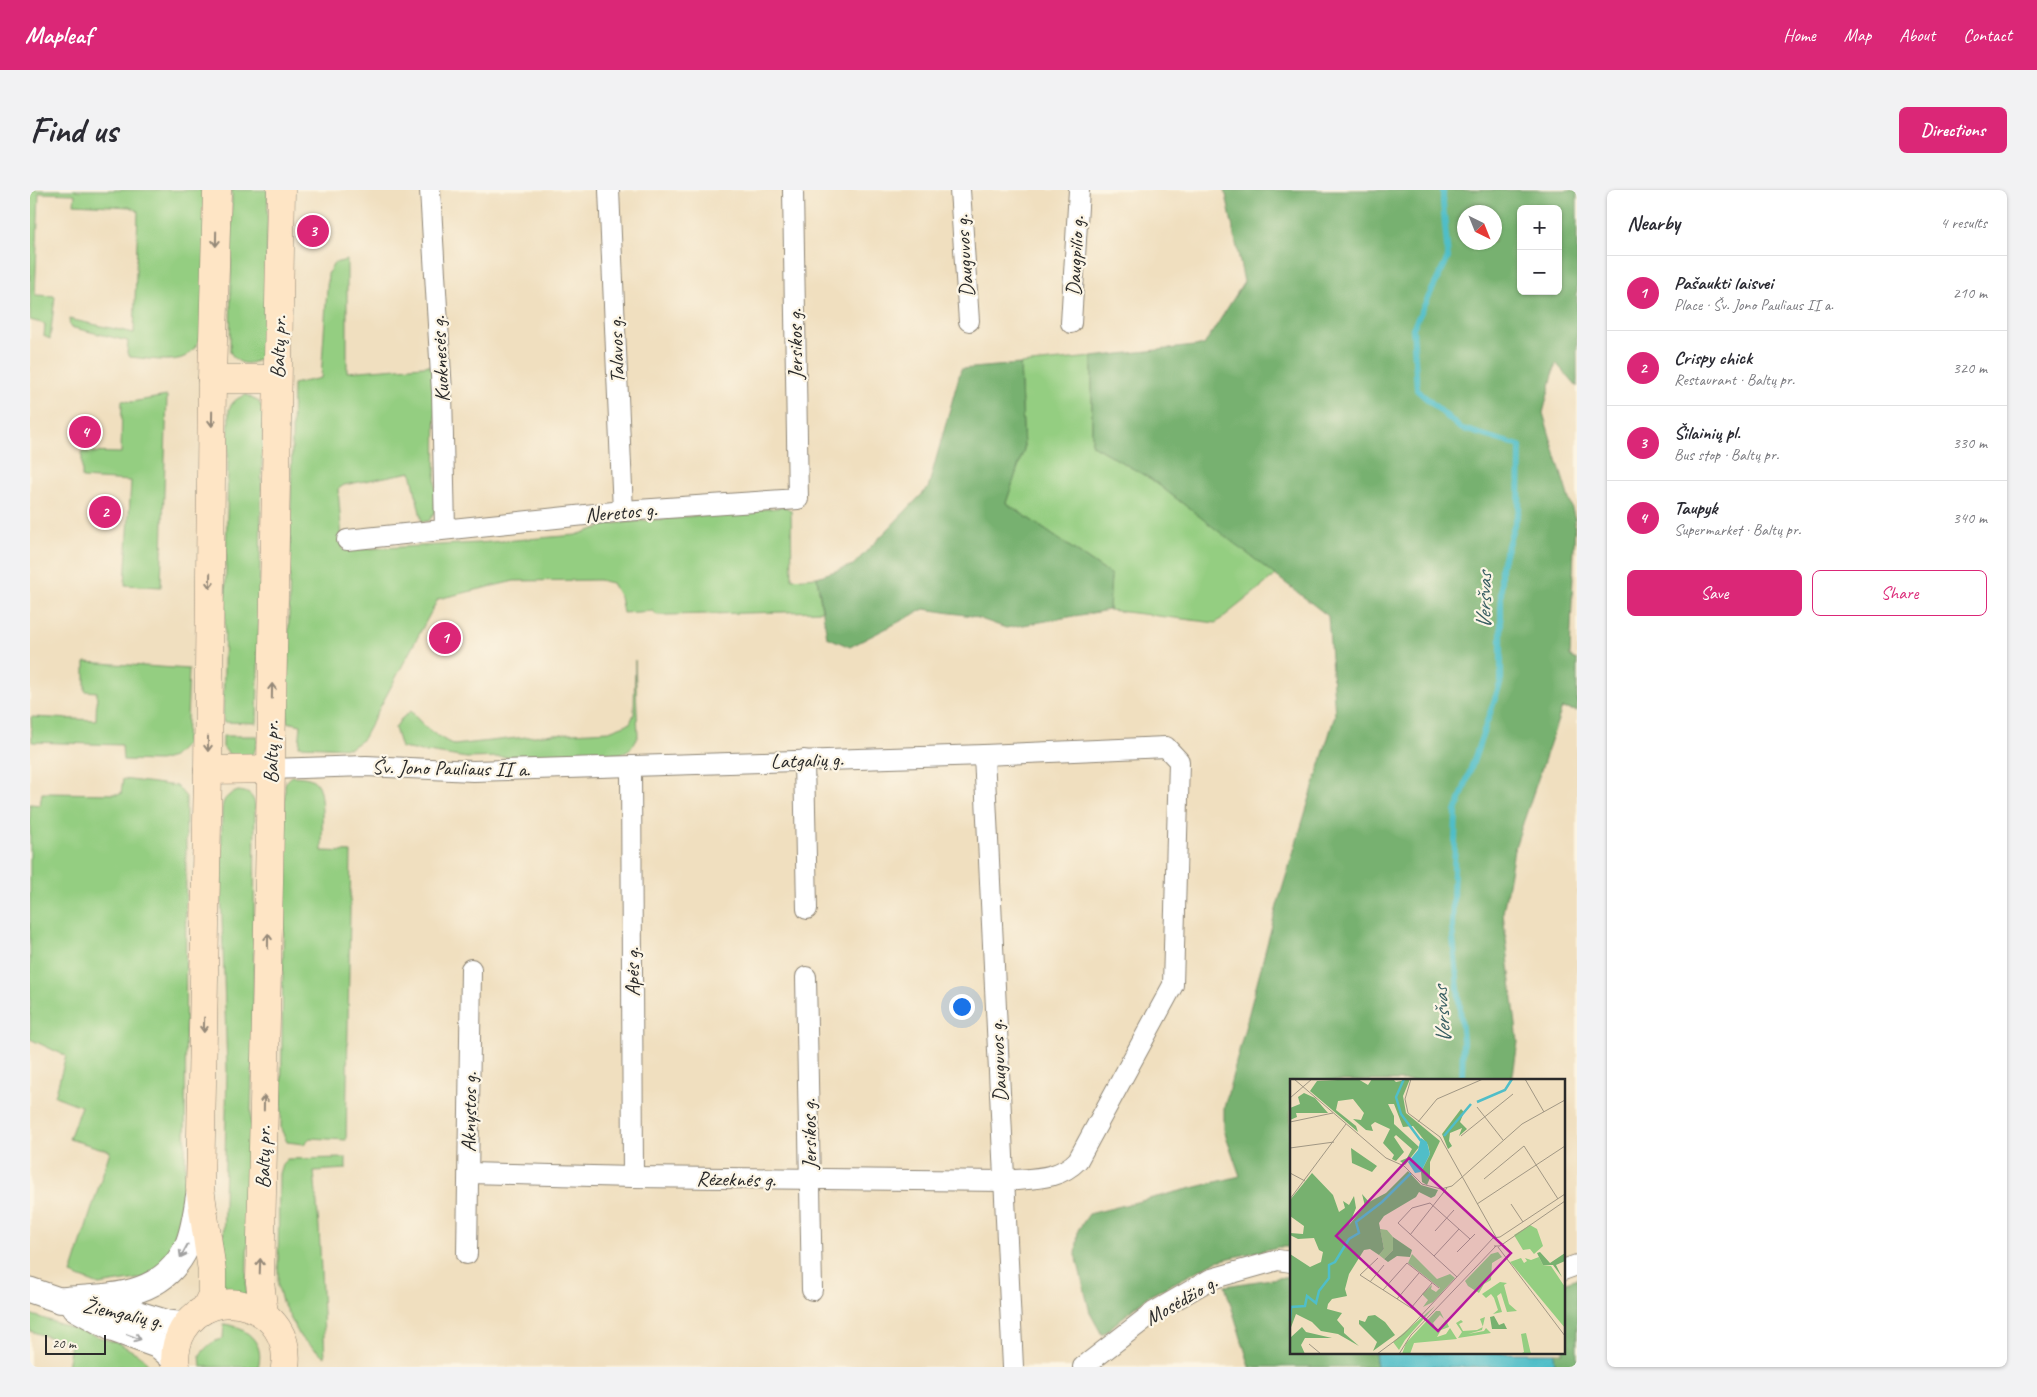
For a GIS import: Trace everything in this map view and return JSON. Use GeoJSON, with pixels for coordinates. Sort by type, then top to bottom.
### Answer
{"type":"FeatureCollection","features":[{"type":"Feature","properties":{"kind":"main road"},"geometry":{"type":"LineString","coordinates":[[175,1364],[178,1342],[212,1295],[212,1271],[200,1188],[208,770],[212,379],[217,190]]}},
{"type":"Feature","properties":{"kind":"main road","name":"Baltų pr."},"geometry":{"type":"LineString","coordinates":[[264,1314],[260,1282],[270,882],[270,769],[277,379],[287,191]]}},
{"type":"Feature","properties":{"kind":"main road"},"geometry":{"type":"LineString","coordinates":[[212,379],[277,379]]}},
{"type":"Feature","properties":{"kind":"main road"},"geometry":{"type":"LineString","coordinates":[[208,770],[270,769]]}},
{"type":"Feature","properties":{"kind":"main road"},"geometry":{"type":"LineString","coordinates":[[196,1317],[217,1305],[242,1304],[264,1314],[272,1321],[283,1340],[288,1365]]}},
{"type":"Feature","properties":{"kind":"street","name":"Kuoknesės g."},"geometry":{"type":"LineString","coordinates":[[430,190],[442,392],[445,529]]}},
{"type":"Feature","properties":{"kind":"street","name":"Talavos g."},"geometry":{"type":"LineString","coordinates":[[609,190],[623,511]]}},
{"type":"Feature","properties":{"kind":"street","name":"Jersikos g."},"geometry":{"type":"LineString","coordinates":[[793,190],[798,499]]}},
{"type":"Feature","properties":{"kind":"street","name":"Dauguvos g."},"geometry":{"type":"LineString","coordinates":[[960,190],[969,321]]}},
{"type":"Feature","properties":{"kind":"street","name":"Daugpilio g."},"geometry":{"type":"LineString","coordinates":[[1072,323],[1079,190]]}},
{"type":"Feature","properties":{"kind":"street","name":"Neretos g."},"geometry":{"type":"LineString","coordinates":[[445,529],[623,511],[798,499]]}},
{"type":"Feature","properties":{"kind":"street"},"geometry":{"type":"LineString","coordinates":[[347,540],[445,529]]}},
{"type":"Feature","properties":{"kind":"street","name":"Latgalių g."},"geometry":{"type":"LineString","coordinates":[[631,767],[1166,747],[1180,761],[1173,985],[1078,1160],[1069,1169],[1057,1175],[1004,1181]]}},
{"type":"Feature","properties":{"kind":"street","name":"Dauguvos g."},"geometry":{"type":"LineString","coordinates":[[984,755],[1013,1367]]}},
{"type":"Feature","properties":{"kind":"street"},"geometry":{"type":"LineString","coordinates":[[804,760],[807,909]]}},
{"type":"Feature","properties":{"kind":"street","name":"Šv. Jono Pauliaus II a."},"geometry":{"type":"LineString","coordinates":[[270,769],[366,766],[473,772],[631,767]]}},
{"type":"Feature","properties":{"kind":"street","name":"Apės g."},"geometry":{"type":"LineString","coordinates":[[631,767],[633,1178]]}},
{"type":"Feature","properties":{"kind":"street","name":"Aknystos g."},"geometry":{"type":"LineString","coordinates":[[468,1254],[471,969]]}},
{"type":"Feature","properties":{"kind":"street","name":"Jersikos g."},"geometry":{"type":"LineString","coordinates":[[806,977],[812,1290]]}},
{"type":"Feature","properties":{"kind":"street","name":"Rėzeknės g."},"geometry":{"type":"LineString","coordinates":[[468,1174],[633,1178],[1004,1181]]}},
{"type":"Feature","properties":{"kind":"street"},"geometry":{"type":"LineString","coordinates":[[59,1300],[128,1293],[144,1289],[166,1277],[178,1263],[188,1245],[200,1188]]}},
{"type":"Feature","properties":{"kind":"street","name":"Mosėdžio g."},"geometry":{"type":"LineString","coordinates":[[1083,1367],[1154,1312],[1210,1279],[1278,1260],[1290,1262]]}},
{"type":"Feature","properties":{"kind":"street"},"geometry":{"type":"LineString","coordinates":[[1564,1270],[1577,1264]]}},
{"type":"Feature","properties":{"kind":"street","name":"Žiemgalių g."},"geometry":{"type":"LineString","coordinates":[[30,1290],[59,1300],[115,1330],[159,1346],[175,1364]]}},
{"type":"Feature","properties":{"kind":"street","name":"Žiemgalių g."},"geometry":{"type":"LineString","coordinates":[[59,1300],[122,1309],[168,1323],[196,1317]]}},
{"type":"Feature","properties":{"kind":"green space"},"geometry":{"type":"Polygon","coordinates":[[[30,190],[207,190],[203,334],[191,352],[174,360],[130,357],[127,353],[128,341],[70,327],[69,319],[134,333],[138,211],[130,207],[74,204],[75,194],[39,193],[35,295],[55,296],[50,339],[44,336],[45,324],[30,320],[30,190]]]}},
{"type":"Feature","properties":{"kind":"green space"},"geometry":{"type":"Polygon","coordinates":[[[232,190],[268,190],[265,341],[264,351],[260,359],[251,363],[236,360],[230,352],[232,190]]]}},
{"type":"Feature","properties":{"kind":"green space"},"geometry":{"type":"Polygon","coordinates":[[[1225,190],[1577,190],[1577,387],[1556,363],[1543,413],[1575,519],[1570,657],[1577,660],[1577,711],[1562,708],[1514,850],[1503,913],[1518,1042],[1512,1079],[1290,1079],[1290,1247],[1278,1247],[1217,1261],[1147,1297],[1102,1335],[1090,1313],[1076,1255],[1078,1230],[1089,1214],[1240,1176],[1224,1130],[1224,1108],[1277,906],[1335,715],[1328,616],[1151,479],[1092,445],[1092,357],[1204,345],[1244,282],[1225,190]]]}},
{"type":"Feature","properties":{"kind":"green space"},"geometry":{"type":"Polygon","coordinates":[[[347,260],[347,372],[436,365],[435,512],[429,521],[422,522],[411,472],[344,485],[338,489],[343,550],[479,543],[576,535],[610,524],[786,507],[791,511],[792,579],[817,577],[822,611],[668,615],[657,615],[653,611],[623,613],[620,597],[612,583],[599,580],[514,581],[438,599],[363,739],[350,748],[299,746],[301,725],[287,722],[293,384],[321,378],[328,274],[334,263],[347,260]]]}},
{"type":"Feature","properties":{"kind":"green space"},"geometry":{"type":"Polygon","coordinates":[[[1092,357],[1092,445],[1151,479],[1276,575],[1216,623],[1109,610],[1111,575],[1006,503],[1024,449],[1020,364],[1092,357]]]}},
{"type":"Feature","properties":{"kind":"green space"},"geometry":{"type":"Polygon","coordinates":[[[1020,364],[1024,449],[1006,503],[1111,575],[1109,610],[1006,628],[972,616],[924,609],[850,647],[827,637],[817,577],[853,565],[928,488],[961,369],[1020,364]]]}},
{"type":"Feature","properties":{"kind":"green space"},"geometry":{"type":"Polygon","coordinates":[[[246,395],[259,402],[263,410],[257,723],[223,722],[229,409],[236,400],[246,395]]]}},
{"type":"Feature","properties":{"kind":"green space"},"geometry":{"type":"Polygon","coordinates":[[[167,396],[161,587],[125,585],[131,481],[82,478],[82,452],[121,453],[122,400],[131,402],[167,396]]]}},
{"type":"Feature","properties":{"kind":"green space"},"geometry":{"type":"Polygon","coordinates":[[[635,660],[638,736],[632,746],[625,752],[617,754],[467,758],[401,748],[395,728],[401,719],[411,711],[430,731],[454,745],[553,734],[609,731],[630,723],[634,714],[635,660]]]}},
{"type":"Feature","properties":{"kind":"green space"},"geometry":{"type":"Polygon","coordinates":[[[85,662],[189,669],[186,744],[173,757],[159,761],[123,760],[122,745],[32,742],[31,717],[96,720],[97,692],[85,691],[85,662]]]}},
{"type":"Feature","properties":{"kind":"green space"},"geometry":{"type":"Polygon","coordinates":[[[223,736],[258,736],[255,749],[246,759],[231,757],[223,747],[223,736]]]}},
{"type":"Feature","properties":{"kind":"green space"},"geometry":{"type":"Polygon","coordinates":[[[292,776],[306,777],[315,781],[319,789],[322,816],[322,851],[351,852],[346,1140],[310,1138],[304,1144],[287,1142],[281,1129],[285,783],[292,776]]]}},
{"type":"Feature","properties":{"kind":"green space"},"geometry":{"type":"Polygon","coordinates":[[[123,779],[177,786],[186,797],[185,1220],[169,1260],[144,1278],[99,1285],[71,1274],[110,1151],[69,1139],[81,1106],[55,1096],[66,1056],[30,1039],[30,804],[40,805],[42,793],[121,794],[123,779]]]}},
{"type":"Feature","properties":{"kind":"green space"},"geometry":{"type":"Polygon","coordinates":[[[238,791],[249,794],[255,804],[253,1040],[246,1297],[222,1295],[227,1069],[221,887],[222,809],[227,797],[238,791]]]}},
{"type":"Feature","properties":{"kind":"green space"},"geometry":{"type":"Polygon","coordinates":[[[346,1158],[346,1169],[314,1171],[319,1227],[325,1357],[301,1338],[282,1302],[278,1286],[279,1174],[282,1164],[287,1159],[346,1158]]]}},
{"type":"Feature","properties":{"kind":"green space"},"geometry":{"type":"Polygon","coordinates":[[[1290,1276],[1290,1354],[1375,1354],[1377,1367],[1250,1367],[1225,1286],[1290,1276]]]}},
{"type":"Feature","properties":{"kind":"green space"},"geometry":{"type":"Polygon","coordinates":[[[1577,1278],[1577,1367],[1555,1367],[1554,1354],[1564,1354],[1564,1283],[1577,1278]]]}},
{"type":"Feature","properties":{"kind":"green space"},"geometry":{"type":"Polygon","coordinates":[[[30,1314],[120,1344],[143,1357],[149,1367],[67,1367],[71,1344],[30,1331],[30,1314]]]}},
{"type":"Feature","properties":{"kind":"green space"},"geometry":{"type":"Polygon","coordinates":[[[224,1324],[239,1328],[252,1337],[259,1350],[258,1367],[201,1367],[200,1355],[210,1344],[223,1339],[224,1324]]]}},
{"type":"Feature","properties":{"kind":"water"},"geometry":{"type":"Polygon","coordinates":[[[1375,1354],[1554,1354],[1555,1367],[1377,1367],[1375,1354]]]}},
{"type":"Feature","properties":{"kind":"waterway","name":"Veršvas"},"geometry":{"type":"LineString","coordinates":[[1443,190],[1448,258],[1413,328],[1417,390],[1460,428],[1520,446],[1519,510],[1501,567],[1501,681],[1456,812],[1452,927],[1463,1040],[1462,1079]]}},
{"type":"Feature","properties":{"kind":"place","name":"Šilainių pl."},"geometry":{"type":"Point","coordinates":[313,231]}},
{"type":"Feature","properties":{"kind":"place","name":"Taupyk"},"geometry":{"type":"Point","coordinates":[85,432]}},
{"type":"Feature","properties":{"kind":"place","name":"Crispy chick"},"geometry":{"type":"Point","coordinates":[105,512]}},
{"type":"Feature","properties":{"kind":"place","name":"Pašaukti laisvei"},"geometry":{"type":"Point","coordinates":[445,638]}}]}
